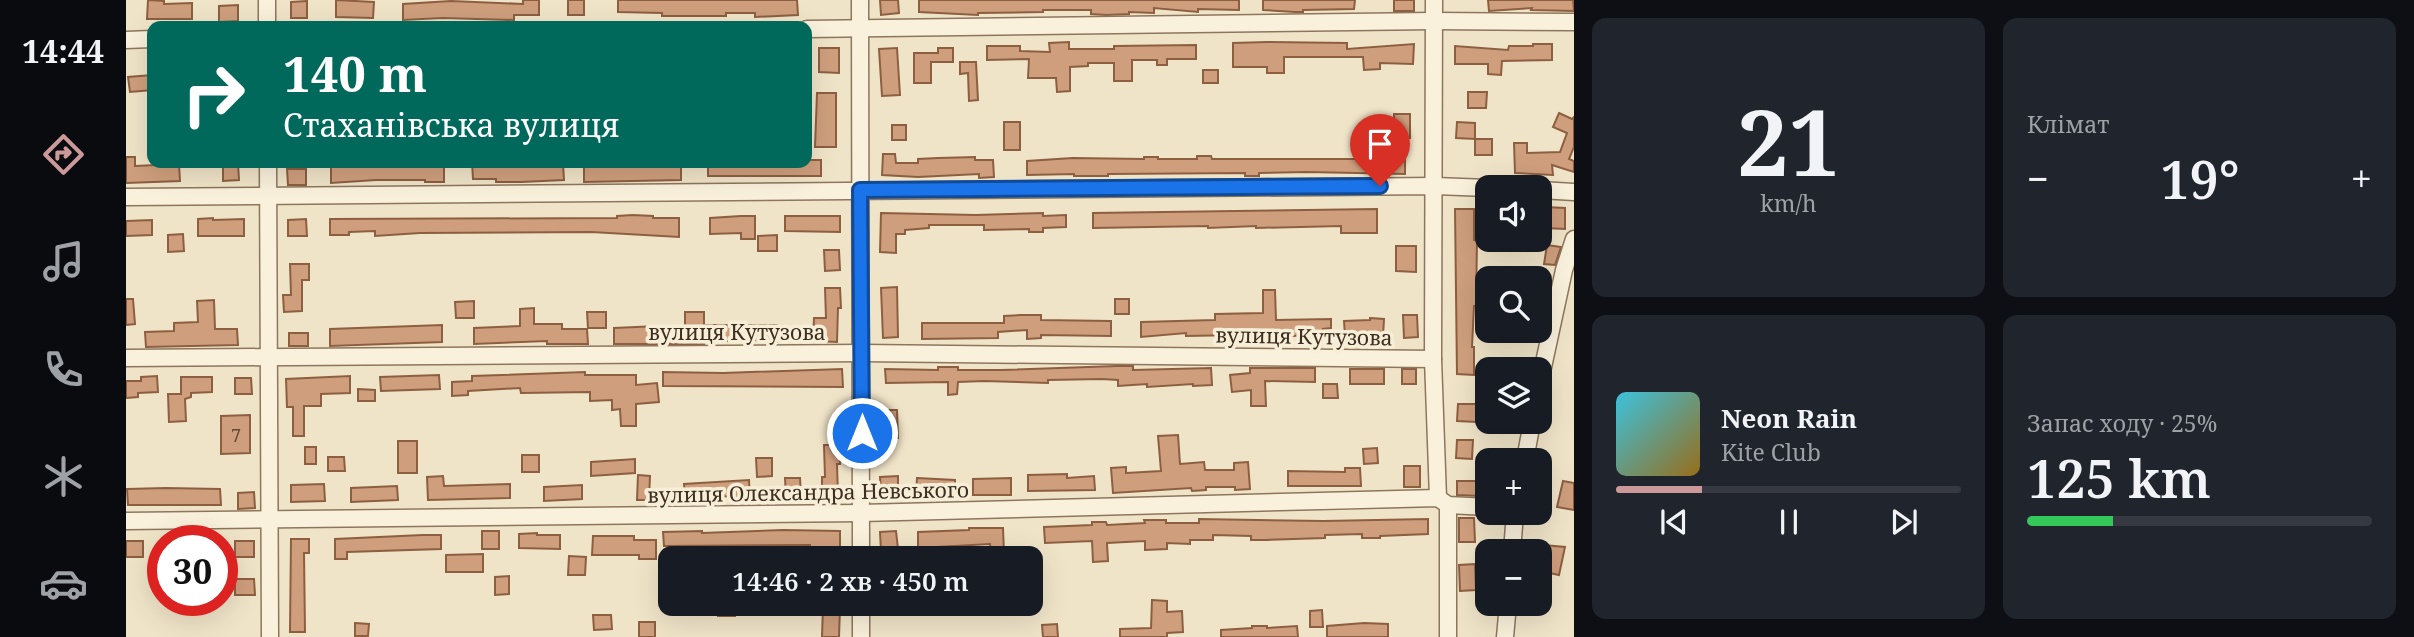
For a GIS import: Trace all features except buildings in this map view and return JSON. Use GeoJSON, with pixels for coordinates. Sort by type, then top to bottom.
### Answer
{"type":"FeatureCollection","features":[{"type":"Feature","properties":{"kind":"street"},"geometry":{"type":"LineString","coordinates":[[267,0],[267,21]]}},
{"type":"Feature","properties":{"kind":"street"},"geometry":{"type":"LineString","coordinates":[[860,0],[861,546]]}},
{"type":"Feature","properties":{"kind":"street"},"geometry":{"type":"LineString","coordinates":[[1434,0],[1433,359],[1443,501],[1448,637]]}},
{"type":"Feature","properties":{"kind":"street"},"geometry":{"type":"LineString","coordinates":[[812,29],[1434,21],[1574,22]]}},
{"type":"Feature","properties":{"kind":"street"},"geometry":{"type":"LineString","coordinates":[[126,40],[147,39]]}},
{"type":"Feature","properties":{"kind":"street"},"geometry":{"type":"LineString","coordinates":[[268,168],[270,637]]}},
{"type":"Feature","properties":{"kind":"street"},"geometry":{"type":"LineString","coordinates":[[126,197],[1475,188]]}},
{"type":"Feature","properties":{"kind":"street"},"geometry":{"type":"LineString","coordinates":[[1552,191],[1574,192]]}},
{"type":"Feature","properties":{"kind":"street"},"geometry":{"type":"LineString","coordinates":[[1545,357],[1564,270],[1574,239]]}},
{"type":"Feature","properties":{"kind":"street","name":"вулиця Кутузова"},"geometry":{"type":"LineString","coordinates":[[126,358],[862,352],[1433,359]]}},
{"type":"Feature","properties":{"kind":"street","name":"вулиця Олександра Невського"},"geometry":{"type":"LineString","coordinates":[[126,521],[861,513],[1443,501],[1475,505]]}},
{"type":"Feature","properties":{"kind":"street"},"geometry":{"type":"LineString","coordinates":[[861,616],[861,637]]}},
{"type":"Feature","properties":{"kind":"street"},"geometry":{"type":"LineString","coordinates":[[1505,637],[1507,616]]}},
{"type":"Feature","properties":{"kind":"route"},"geometry":{"type":"LineString","coordinates":[[862,433],[860,190],[1380,186]]}}]}
